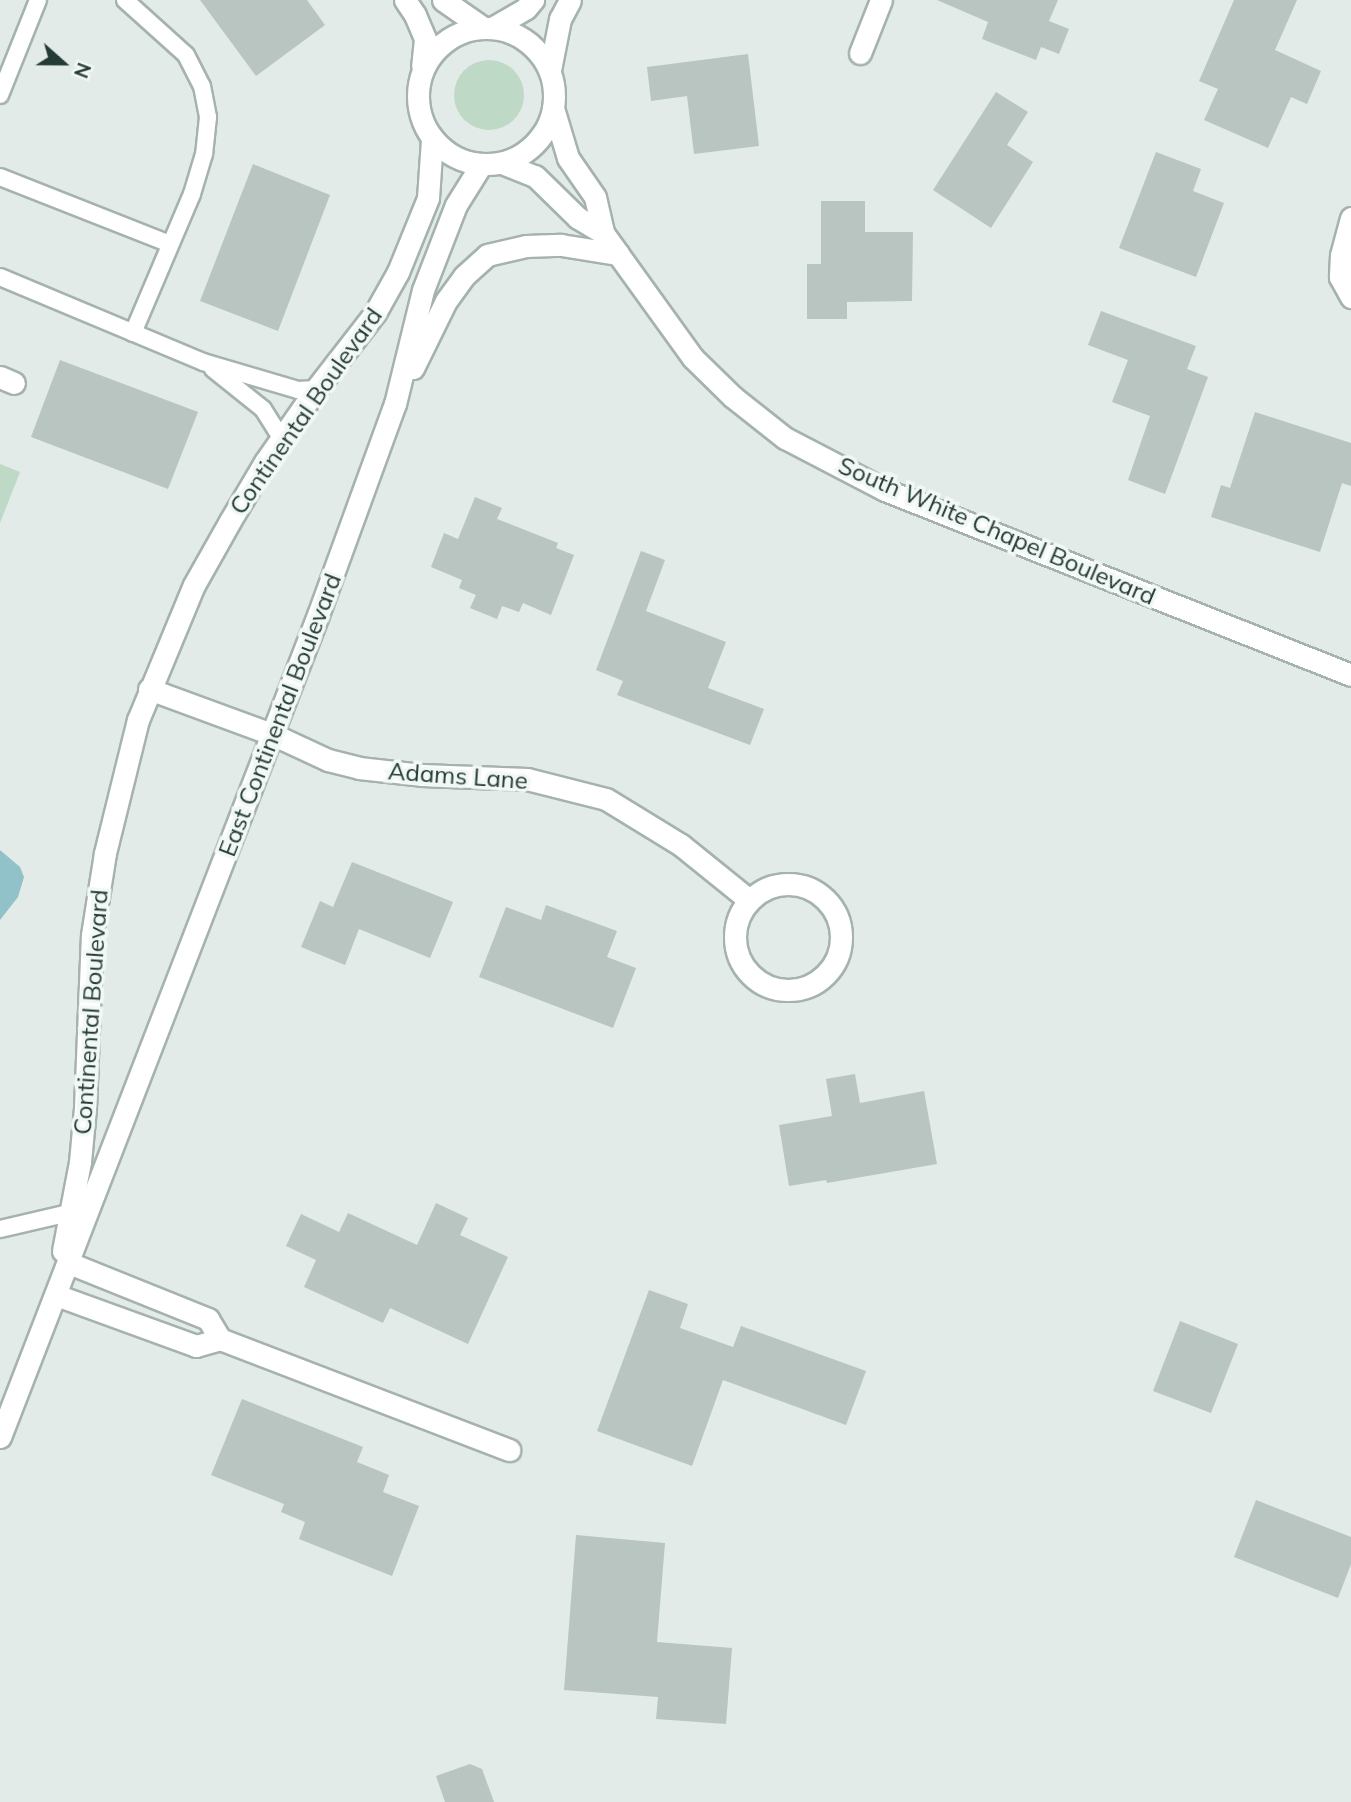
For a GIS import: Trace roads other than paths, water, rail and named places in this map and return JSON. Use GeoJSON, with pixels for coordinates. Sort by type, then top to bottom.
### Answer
{"type":"FeatureCollection","features":[{"type":"Feature","properties":{"kind":"main road"},"geometry":{"type":"LineString","coordinates":[[405,0],[415,15],[425,40],[418,107],[432,139],[445,152],[463,161],[491,164],[520,156],[536,143],[547,127],[553,108],[550,70],[560,19],[570,0]]}},
{"type":"Feature","properties":{"kind":"main road"},"geometry":{"type":"LineString","coordinates":[[443,0],[487,28]]}},
{"type":"Feature","properties":{"kind":"main road"},"geometry":{"type":"LineString","coordinates":[[487,28],[526,8],[533,0]]}},
{"type":"Feature","properties":{"kind":"main road"},"geometry":{"type":"LineString","coordinates":[[860,52],[881,0]]}},
{"type":"Feature","properties":{"kind":"main road"},"geometry":{"type":"LineString","coordinates":[[422,71],[432,54],[446,40],[464,31],[487,28],[511,32],[527,41],[541,54],[550,70]]}},
{"type":"Feature","properties":{"kind":"main road","name":"South White Chapel Boulevard"},"geometry":{"type":"LineString","coordinates":[[553,108],[568,159],[595,197],[603,233],[693,358],[733,397],[785,438],[885,490],[1351,676]]}},
{"type":"Feature","properties":{"kind":"main road","name":"Continental Boulevard"},"geometry":{"type":"LineString","coordinates":[[57,1295],[69,1213],[80,1162],[85,1108],[92,934],[120,784],[149,689],[194,585],[281,438],[376,313],[398,272],[428,198],[432,139]]}},
{"type":"Feature","properties":{"kind":"main road","name":"South White Chapel Boulevard"},"geometry":{"type":"LineString","coordinates":[[491,164],[535,176],[578,218],[603,233]]}},
{"type":"Feature","properties":{"kind":"main road","name":"East Continental Boulevard"},"geometry":{"type":"LineString","coordinates":[[0,1437],[57,1295],[131,1093],[274,735],[395,404],[423,290],[456,205],[491,164]]}},
{"type":"Feature","properties":{"kind":"main road"},"geometry":{"type":"LineString","coordinates":[[1351,218],[1340,266],[1340,277],[1351,297]]}},
{"type":"Feature","properties":{"kind":"main road"},"geometry":{"type":"LineString","coordinates":[[395,404],[446,300],[464,276],[486,255],[526,246],[561,245],[618,254]]}},
{"type":"Feature","properties":{"kind":"main road","name":"Adams Lane"},"geometry":{"type":"LineString","coordinates":[[149,689],[274,735],[328,760],[359,768],[422,775],[527,779],[606,799],[681,845],[748,900]]}},
{"type":"Feature","properties":{"kind":"main road"},"geometry":{"type":"LineString","coordinates":[[785,883],[804,885],[820,893],[836,912],[841,930],[840,949],[826,974],[811,985],[793,990],[774,989],[757,981],[744,969],[736,952],[734,934],[738,915],[748,900],[767,887],[785,883]]}},
{"type":"Feature","properties":{"kind":"main road"},"geometry":{"type":"LineString","coordinates":[[69,1263],[208,1319],[220,1339]]}},
{"type":"Feature","properties":{"kind":"main road"},"geometry":{"type":"LineString","coordinates":[[57,1295],[197,1346],[220,1339],[509,1450]]}},
{"type":"Feature","properties":{"kind":"lane"},"geometry":{"type":"LineString","coordinates":[[0,94],[38,0]]}},
{"type":"Feature","properties":{"kind":"lane"},"geometry":{"type":"LineString","coordinates":[[125,0],[186,55],[204,96],[208,117],[204,154],[133,333]]}},
{"type":"Feature","properties":{"kind":"lane"},"geometry":{"type":"LineString","coordinates":[[0,177],[170,244]]}},
{"type":"Feature","properties":{"kind":"lane"},"geometry":{"type":"LineString","coordinates":[[0,277],[203,362],[298,390],[316,389]]}},
{"type":"Feature","properties":{"kind":"lane"},"geometry":{"type":"LineString","coordinates":[[203,362],[262,409],[281,438]]}},
{"type":"Feature","properties":{"kind":"lane"},"geometry":{"type":"LineString","coordinates":[[0,1229],[69,1213]]}},
{"type":"Feature","properties":{"kind":"water"},"geometry":{"type":"Polygon","coordinates":[[[0,850],[20,867],[24,877],[18,897],[0,920],[0,850]]]}}]}
